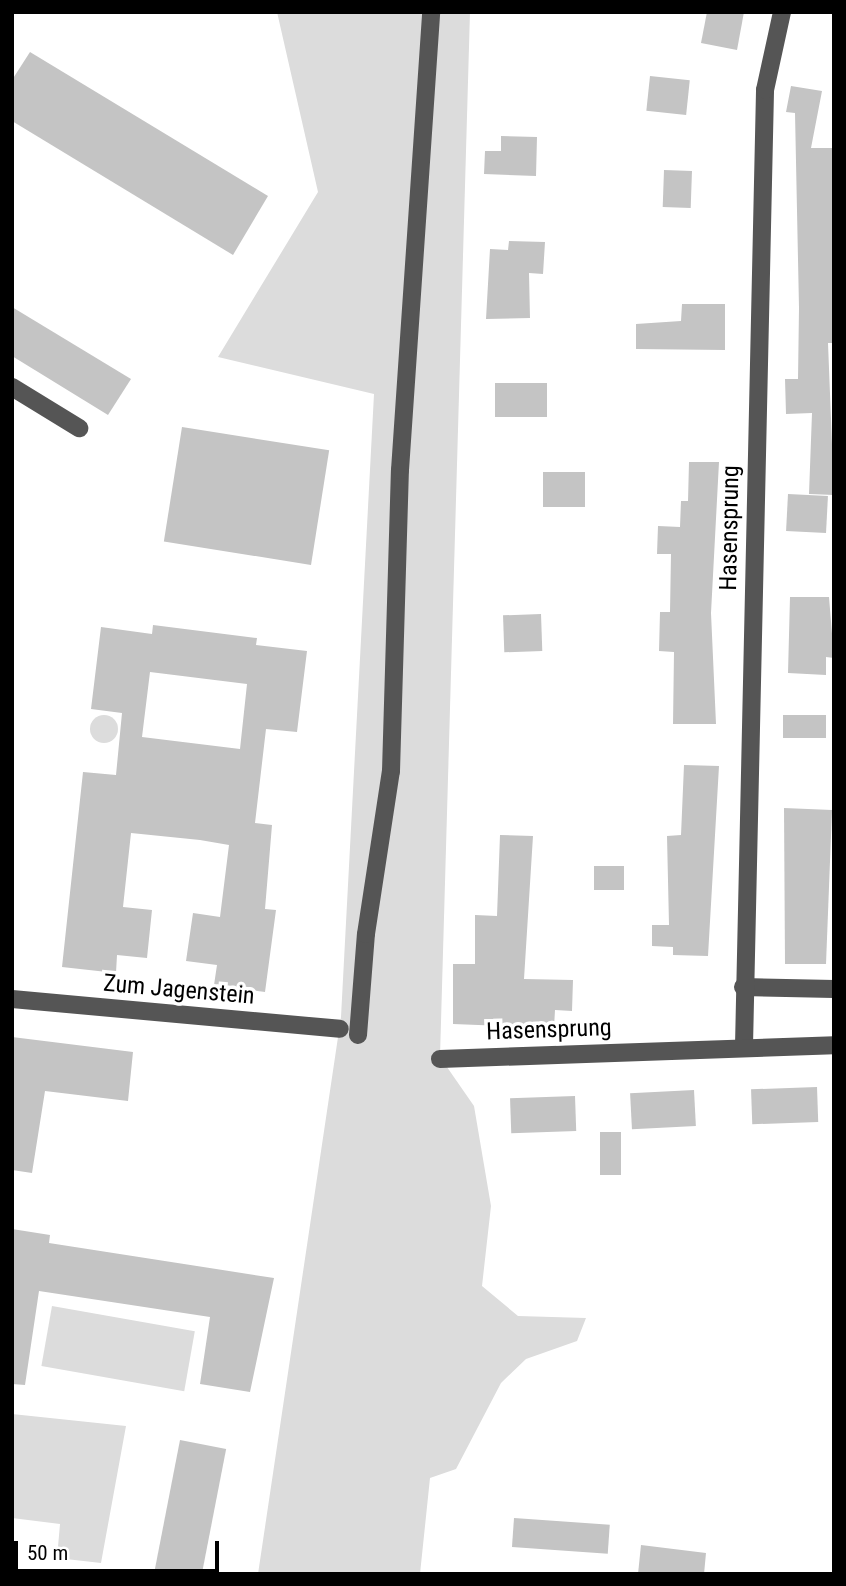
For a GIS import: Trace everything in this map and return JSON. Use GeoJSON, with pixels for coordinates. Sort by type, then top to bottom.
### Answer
{"type":"FeatureCollection","features":[{"type":"Feature","properties":{"kind":"street"},"geometry":{"type":"LineString","coordinates":[[358,1035],[366,934],[391,771],[400,470],[432,12]]}},
{"type":"Feature","properties":{"kind":"street","name":"Hasensprung"},"geometry":{"type":"LineString","coordinates":[[744,1046],[743,987],[765,90],[782,12]]}},
{"type":"Feature","properties":{"kind":"street"},"geometry":{"type":"LineString","coordinates":[[12,387],[79,428]]}},
{"type":"Feature","properties":{"kind":"street"},"geometry":{"type":"LineString","coordinates":[[743,987],[834,989]]}},
{"type":"Feature","properties":{"kind":"street","name":"Zum Jagenstein"},"geometry":{"type":"LineString","coordinates":[[12,999],[340,1029]]}},
{"type":"Feature","properties":{"kind":"street","name":"Hasensprung"},"geometry":{"type":"LineString","coordinates":[[440,1059],[744,1046],[834,1045]]}},
{"type":"Feature","properties":{"kind":"shaded area"},"geometry":{"type":"Polygon","coordinates":[[[277,12],[470,12],[440,1057],[474,1106],[491,1206],[482,1286],[518,1316],[586,1318],[577,1341],[526,1359],[501,1383],[456,1469],[430,1478],[420,1574],[258,1574],[341,1017],[374,394],[218,357],[318,192],[277,12]]]}},
{"type":"Feature","properties":{"kind":"shaded area"},"geometry":{"type":"Polygon","coordinates":[[[104,715],[114,719],[118,729],[114,739],[104,743],[94,739],[90,729],[94,719],[104,715]]]}},
{"type":"Feature","properties":{"kind":"shaded area"},"geometry":{"type":"Polygon","coordinates":[[[52,1306],[195,1331],[184,1391],[41,1366],[52,1306]]]}},
{"type":"Feature","properties":{"kind":"shaded area"},"geometry":{"type":"Polygon","coordinates":[[[12,1414],[126,1426],[101,1563],[57,1558],[60,1524],[12,1518],[12,1414]]]}},
{"type":"Feature","properties":{"kind":"building"},"geometry":{"type":"Polygon","coordinates":[[[707,12],[744,12],[737,50],[701,43],[707,12]]]}},
{"type":"Feature","properties":{"kind":"building"},"geometry":{"type":"Polygon","coordinates":[[[30,52],[268,196],[233,255],[12,121],[12,80],[30,52]]]}},
{"type":"Feature","properties":{"kind":"building"},"geometry":{"type":"Polygon","coordinates":[[[650,76],[690,80],[686,115],[646,111],[650,76]]]}},
{"type":"Feature","properties":{"kind":"building"},"geometry":{"type":"Polygon","coordinates":[[[791,86],[822,91],[811,148],[834,148],[833,343],[828,343],[834,495],[809,494],[812,413],[786,414],[785,379],[798,379],[795,113],[786,112],[791,86]]]}},
{"type":"Feature","properties":{"kind":"building"},"geometry":{"type":"Polygon","coordinates":[[[501,136],[537,137],[536,176],[484,174],[485,151],[501,151],[501,136]]]}},
{"type":"Feature","properties":{"kind":"building"},"geometry":{"type":"Polygon","coordinates":[[[664,170],[692,171],[691,208],[663,207],[664,170]]]}},
{"type":"Feature","properties":{"kind":"building"},"geometry":{"type":"Polygon","coordinates":[[[509,241],[545,242],[543,274],[529,273],[530,318],[486,319],[490,249],[508,250],[509,241]]]}},
{"type":"Feature","properties":{"kind":"building"},"geometry":{"type":"Polygon","coordinates":[[[682,304],[725,304],[725,350],[636,349],[636,324],[681,321],[682,304]]]}},
{"type":"Feature","properties":{"kind":"building"},"geometry":{"type":"Polygon","coordinates":[[[12,307],[131,379],[108,415],[12,356],[12,307]]]}},
{"type":"Feature","properties":{"kind":"building"},"geometry":{"type":"Polygon","coordinates":[[[495,383],[547,383],[547,417],[495,417],[495,383]]]}},
{"type":"Feature","properties":{"kind":"building"},"geometry":{"type":"Polygon","coordinates":[[[182,427],[329,450],[311,565],[164,542],[182,427]]]}},
{"type":"Feature","properties":{"kind":"building"},"geometry":{"type":"Polygon","coordinates":[[[689,462],[719,462],[711,613],[716,724],[673,724],[674,652],[659,651],[660,612],[670,612],[671,554],[657,554],[658,526],[680,527],[681,501],[688,501],[689,462]]]}},
{"type":"Feature","properties":{"kind":"building"},"geometry":{"type":"Polygon","coordinates":[[[543,472],[585,472],[585,507],[543,507],[543,472]]]}},
{"type":"Feature","properties":{"kind":"building"},"geometry":{"type":"Polygon","coordinates":[[[788,494],[828,496],[826,533],[786,531],[788,494]]]}},
{"type":"Feature","properties":{"kind":"building"},"geometry":{"type":"Polygon","coordinates":[[[790,597],[829,597],[834,658],[826,657],[826,675],[788,673],[790,597]]]}},
{"type":"Feature","properties":{"kind":"building"},"geometry":{"type":"Polygon","coordinates":[[[541,614],[542,651],[504,652],[503,615],[541,614]]]}},
{"type":"Feature","properties":{"kind":"building"},"geometry":{"type":"Polygon","coordinates":[[[153,625],[257,638],[256,645],[307,651],[297,732],[266,729],[255,823],[272,825],[265,909],[276,910],[265,992],[214,985],[217,965],[186,961],[193,913],[220,917],[229,845],[200,840],[131,833],[123,907],[152,910],[147,958],[117,955],[116,973],[62,967],[83,772],[116,775],[122,713],[91,709],[101,627],[152,634],[153,625]],[[150,672],[142,737],[240,749],[247,684],[150,672]]]}},
{"type":"Feature","properties":{"kind":"building"},"geometry":{"type":"Polygon","coordinates":[[[783,715],[826,715],[826,738],[783,738],[783,715]]]}},
{"type":"Feature","properties":{"kind":"building"},"geometry":{"type":"Polygon","coordinates":[[[684,765],[719,766],[708,956],[673,955],[673,947],[652,946],[652,925],[669,925],[667,836],[681,835],[684,765]]]}},
{"type":"Feature","properties":{"kind":"building"},"geometry":{"type":"Polygon","coordinates":[[[784,808],[832,810],[826,964],[785,964],[784,808]]]}},
{"type":"Feature","properties":{"kind":"building"},"geometry":{"type":"Polygon","coordinates":[[[500,835],[533,836],[524,979],[573,980],[572,1011],[555,1010],[554,1028],[453,1024],[453,964],[475,964],[475,915],[497,916],[500,835]]]}},
{"type":"Feature","properties":{"kind":"building"},"geometry":{"type":"Polygon","coordinates":[[[594,866],[624,866],[624,890],[594,890],[594,866]]]}},
{"type":"Feature","properties":{"kind":"building"},"geometry":{"type":"Polygon","coordinates":[[[12,1037],[133,1052],[128,1101],[45,1091],[32,1173],[12,1170],[12,1037]]]}},
{"type":"Feature","properties":{"kind":"building"},"geometry":{"type":"Polygon","coordinates":[[[817,1087],[818,1122],[752,1124],[751,1089],[817,1087]]]}},
{"type":"Feature","properties":{"kind":"building"},"geometry":{"type":"Polygon","coordinates":[[[694,1090],[696,1126],[632,1129],[630,1093],[694,1090]]]}},
{"type":"Feature","properties":{"kind":"building"},"geometry":{"type":"Polygon","coordinates":[[[575,1096],[576,1131],[511,1133],[510,1098],[575,1096]]]}},
{"type":"Feature","properties":{"kind":"building"},"geometry":{"type":"Polygon","coordinates":[[[600,1132],[621,1132],[621,1175],[600,1175],[600,1132]]]}},
{"type":"Feature","properties":{"kind":"building"},"geometry":{"type":"Polygon","coordinates":[[[12,1229],[50,1235],[49,1243],[274,1278],[250,1392],[200,1384],[210,1317],[39,1291],[25,1385],[12,1384],[12,1229]]]}},
{"type":"Feature","properties":{"kind":"building"},"geometry":{"type":"Polygon","coordinates":[[[180,1440],[226,1449],[202,1574],[154,1574],[180,1440]]]}},
{"type":"Feature","properties":{"kind":"building"},"geometry":{"type":"Polygon","coordinates":[[[514,1518],[610,1525],[608,1554],[512,1547],[514,1518]]]}},
{"type":"Feature","properties":{"kind":"building"},"geometry":{"type":"Polygon","coordinates":[[[641,1545],[706,1553],[704,1574],[638,1574],[641,1545]]]}}]}
